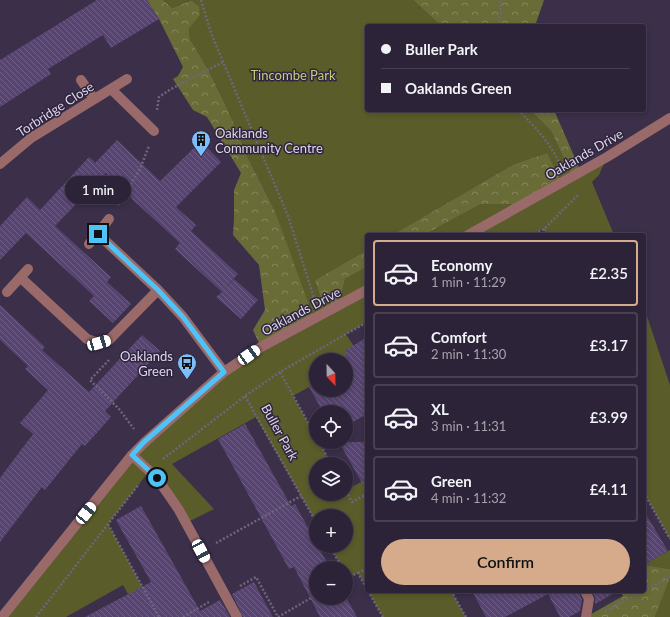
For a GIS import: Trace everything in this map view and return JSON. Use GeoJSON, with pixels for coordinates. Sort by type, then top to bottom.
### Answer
{"type":"FeatureCollection","features":[{"type":"Feature","properties":{"kind":"street","name":"Torbridge Close"},"geometry":{"type":"LineString","coordinates":[[0,164],[31,138],[127,79]]}},
{"type":"Feature","properties":{"kind":"street"},"geometry":{"type":"LineString","coordinates":[[81,80],[94,99]]}},
{"type":"Feature","properties":{"kind":"street"},"geometry":{"type":"LineString","coordinates":[[111,89],[154,131]]}},
{"type":"Feature","properties":{"kind":"street","name":"Oaklands Drive"},"geometry":{"type":"LineString","coordinates":[[471,233],[567,178],[607,157],[670,118]]}},
{"type":"Feature","properties":{"kind":"street"},"geometry":{"type":"LineString","coordinates":[[89,244],[109,220]]}},
{"type":"Feature","properties":{"kind":"street"},"geometry":{"type":"LineString","coordinates":[[98,234],[158,290],[183,317],[224,372]]}},
{"type":"Feature","properties":{"kind":"street"},"geometry":{"type":"LineString","coordinates":[[7,292],[28,269]]}},
{"type":"Feature","properties":{"kind":"street"},"geometry":{"type":"LineString","coordinates":[[21,278],[87,339],[99,343],[109,340],[158,290]]}},
{"type":"Feature","properties":{"kind":"street","name":"Oaklands Drive"},"geometry":{"type":"LineString","coordinates":[[2,617],[144,442],[224,372],[261,346],[365,291]]}},
{"type":"Feature","properties":{"kind":"street"},"geometry":{"type":"LineString","coordinates":[[132,455],[157,478],[179,510],[237,617]]}},
{"type":"Feature","properties":{"kind":"street"},"geometry":{"type":"LineString","coordinates":[[586,593],[589,599],[586,616]]}},
{"type":"Feature","properties":{"kind":"path"},"geometry":{"type":"LineString","coordinates":[[200,0],[211,33],[288,216],[320,316]]}},
{"type":"Feature","properties":{"kind":"path"},"geometry":{"type":"LineString","coordinates":[[498,24],[501,12],[500,0]]}},
{"type":"Feature","properties":{"kind":"path"},"geometry":{"type":"LineString","coordinates":[[109,220],[140,169],[154,131],[159,97],[171,89],[223,62]]}},
{"type":"Feature","properties":{"kind":"path"},"geometry":{"type":"LineString","coordinates":[[520,112],[542,134],[553,149],[567,178]]}},
{"type":"Feature","properties":{"kind":"path"},"geometry":{"type":"LineString","coordinates":[[535,233],[544,229],[581,193]]}},
{"type":"Feature","properties":{"kind":"path"},"geometry":{"type":"LineString","coordinates":[[544,229],[546,233]]}},
{"type":"Feature","properties":{"kind":"path"},"geometry":{"type":"LineString","coordinates":[[309,424],[280,372],[365,323]]}},
{"type":"Feature","properties":{"kind":"path"},"geometry":{"type":"LineString","coordinates":[[110,358],[90,380],[118,409],[144,442]]}},
{"type":"Feature","properties":{"kind":"path","name":"Buller Park"},"geometry":{"type":"LineString","coordinates":[[244,396],[309,510]]}},
{"type":"Feature","properties":{"kind":"path"},"geometry":{"type":"LineString","coordinates":[[351,501],[365,495]]}},
{"type":"Feature","properties":{"kind":"path"},"geometry":{"type":"LineString","coordinates":[[201,551],[301,496]]}},
{"type":"Feature","properties":{"kind":"path"},"geometry":{"type":"LineString","coordinates":[[646,497],[670,539]]}},
{"type":"Feature","properties":{"kind":"path"},"geometry":{"type":"LineString","coordinates":[[108,524],[159,617]]}},
{"type":"Feature","properties":{"kind":"path"},"geometry":{"type":"LineString","coordinates":[[353,574],[365,569]]}},
{"type":"Feature","properties":{"kind":"path"},"geometry":{"type":"LineString","coordinates":[[358,572],[365,585]]}},
{"type":"Feature","properties":{"kind":"path"},"geometry":{"type":"LineString","coordinates":[[646,590],[670,578]]}},
{"type":"Feature","properties":{"kind":"path"},"geometry":{"type":"LineString","coordinates":[[370,593],[383,617]]}},
{"type":"Feature","properties":{"kind":"path"},"geometry":{"type":"LineString","coordinates":[[452,593],[466,617]]}},
{"type":"Feature","properties":{"kind":"path"},"geometry":{"type":"LineString","coordinates":[[586,616],[608,610],[641,593]]}},
{"type":"Feature","properties":{"kind":"path"},"geometry":{"type":"LineString","coordinates":[[278,617],[309,599]]}},
{"type":"Feature","properties":{"kind":"green space"},"geometry":{"type":"Polygon","coordinates":[[[147,0],[163,0],[172,8],[191,0],[199,6],[200,15],[189,28],[190,39],[208,69],[228,110],[248,158],[275,211],[314,319],[261,347],[253,330],[265,310],[259,265],[233,235],[234,190],[241,173],[207,117],[193,110],[173,79],[178,76],[183,67],[159,19],[147,0]]]}},
{"type":"Feature","properties":{"kind":"green space"},"geometry":{"type":"Polygon","coordinates":[[[163,0],[190,0],[172,8],[163,0]]]}},
{"type":"Feature","properties":{"kind":"green space","name":"Tincombe Park"},"geometry":{"type":"Polygon","coordinates":[[[191,0],[413,0],[439,24],[365,24],[365,112],[532,112],[551,131],[572,176],[607,157],[599,175],[592,182],[613,233],[546,233],[543,229],[535,233],[428,233],[481,204],[523,204],[547,153],[514,164],[395,233],[365,233],[365,251],[315,280],[339,305],[345,279],[365,268],[365,323],[346,334],[355,348],[351,353],[309,353],[309,387],[293,396],[309,425],[309,449],[323,449],[327,457],[309,457],[309,501],[353,501],[353,486],[365,480],[365,585],[358,573],[353,575],[353,561],[338,561],[334,553],[353,553],[353,509],[309,510],[256,417],[172,464],[214,509],[186,523],[150,470],[108,524],[159,617],[141,617],[123,585],[66,617],[2,617],[132,455],[261,347],[287,247],[275,211],[248,158],[228,110],[208,69],[190,39],[189,28],[199,6],[191,0]]]}},
{"type":"Feature","properties":{"kind":"green space"},"geometry":{"type":"Polygon","coordinates":[[[413,0],[544,0],[536,24],[439,24],[413,0]]]}},
{"type":"Feature","properties":{"kind":"green space"},"geometry":{"type":"Polygon","coordinates":[[[532,112],[555,112],[581,172],[572,176],[551,131],[532,112]]]}},
{"type":"Feature","properties":{"kind":"green space"},"geometry":{"type":"Polygon","coordinates":[[[547,153],[561,182],[523,204],[481,204],[428,233],[395,233],[514,164],[547,153]]]}},
{"type":"Feature","properties":{"kind":"green space"},"geometry":{"type":"Polygon","coordinates":[[[365,251],[365,268],[345,279],[339,305],[326,312],[315,280],[365,251]]]}},
{"type":"Feature","properties":{"kind":"green space"},"geometry":{"type":"Polygon","coordinates":[[[646,313],[670,385],[670,539],[646,497],[646,313]]]}},
{"type":"Feature","properties":{"kind":"green space"},"geometry":{"type":"Polygon","coordinates":[[[670,550],[670,569],[646,565],[646,564],[670,550]]]}},
{"type":"Feature","properties":{"kind":"green space"},"geometry":{"type":"Polygon","coordinates":[[[646,565],[670,569],[670,577],[655,617],[586,617],[623,596],[621,593],[646,593],[646,565]]]}},
{"type":"Feature","properties":{"kind":"green space"},"geometry":{"type":"Polygon","coordinates":[[[670,577],[670,617],[655,617],[669,578],[670,577]]]}},
{"type":"Feature","properties":{"kind":"green space"},"geometry":{"type":"Polygon","coordinates":[[[369,593],[452,593],[466,617],[383,617],[369,593]]]}},
{"type":"Feature","properties":{"kind":"building"},"geometry":{"type":"Polygon","coordinates":[[[97,0],[147,0],[159,19],[111,48],[103,35],[48,69],[51,74],[0,107],[0,60],[97,0]]]}},
{"type":"Feature","properties":{"kind":"building"},"geometry":{"type":"Polygon","coordinates":[[[117,140],[160,181],[201,141],[221,162],[176,207],[196,225],[191,231],[238,274],[225,288],[234,279],[258,300],[241,319],[216,297],[222,292],[175,249],[180,243],[106,173],[55,226],[111,277],[107,282],[131,304],[113,323],[89,301],[94,296],[26,233],[0,260],[0,226],[27,197],[40,210],[89,157],[95,163],[117,140]]]}},
{"type":"Feature","properties":{"kind":"building"},"geometry":{"type":"Polygon","coordinates":[[[0,305],[45,347],[42,350],[89,392],[142,335],[160,351],[105,411],[111,417],[85,446],[82,444],[45,490],[42,487],[0,542],[0,478],[33,434],[20,423],[48,390],[25,369],[28,366],[0,340],[0,305]]]}},
{"type":"Feature","properties":{"kind":"building"},"geometry":{"type":"Polygon","coordinates":[[[365,338],[365,415],[353,422],[353,405],[319,405],[315,397],[353,397],[353,353],[346,353],[346,350],[365,338]]]}},
{"type":"Feature","properties":{"kind":"building"},"geometry":{"type":"Polygon","coordinates":[[[245,424],[291,506],[295,504],[309,529],[309,553],[322,553],[326,561],[309,561],[309,596],[294,567],[289,569],[218,439],[245,424]]]}},
{"type":"Feature","properties":{"kind":"building"},"geometry":{"type":"Polygon","coordinates":[[[353,442],[365,442],[365,488],[353,467],[353,457],[347,457],[343,449],[353,449],[353,442]]]}},
{"type":"Feature","properties":{"kind":"building"},"geometry":{"type":"Polygon","coordinates":[[[141,506],[200,611],[220,600],[230,617],[85,617],[151,582],[116,520],[141,506]]]}},
{"type":"Feature","properties":{"kind":"building"},"geometry":{"type":"Polygon","coordinates":[[[646,514],[668,551],[646,564],[646,514]]]}},
{"type":"Feature","properties":{"kind":"building"},"geometry":{"type":"Polygon","coordinates":[[[254,582],[273,617],[243,617],[232,594],[254,582]]]}},
{"type":"Feature","properties":{"kind":"building"},"geometry":{"type":"Polygon","coordinates":[[[473,593],[580,593],[582,600],[580,611],[569,617],[560,617],[548,594],[505,617],[486,617],[473,593]]]}},
{"type":"Feature","properties":{"kind":"building"},"geometry":{"type":"Polygon","coordinates":[[[593,593],[614,593],[595,604],[595,597],[593,593]]]}},
{"type":"Feature","properties":{"kind":"building"},"geometry":{"type":"Polygon","coordinates":[[[314,605],[350,605],[357,617],[320,617],[314,605]]]}},
{"type":"Feature","properties":{"kind":"place","name":"Oaklands Community Centre"},"geometry":{"type":"Point","coordinates":[201,157]}},
{"type":"Feature","properties":{"kind":"place","name":"Oaklands Green"},"geometry":{"type":"Point","coordinates":[187,380]}},
{"type":"Feature","properties":{"kind":"route"},"geometry":{"type":"LineString","coordinates":[[98,234],[158,290],[183,317],[224,372],[186,404],[144,442],[132,455],[157,478]]}}]}
